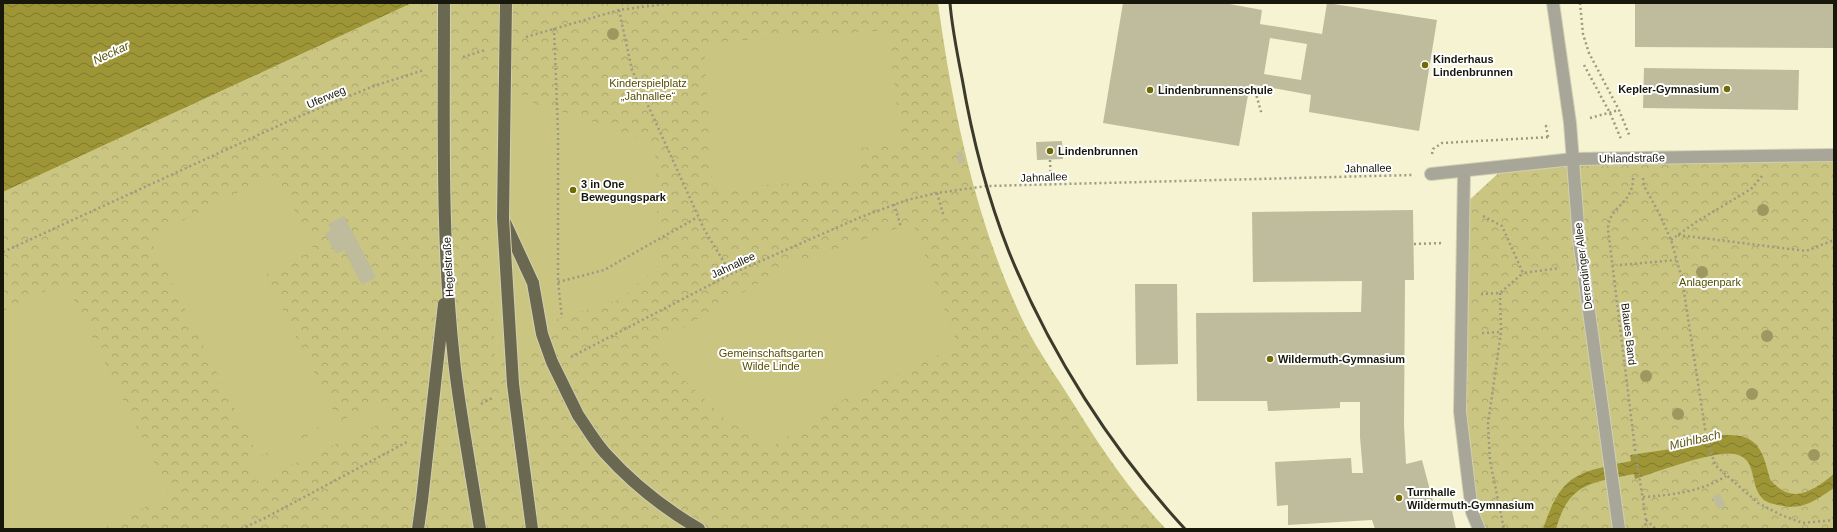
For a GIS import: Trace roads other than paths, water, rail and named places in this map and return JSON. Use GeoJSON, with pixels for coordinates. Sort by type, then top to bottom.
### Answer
{"type":"FeatureCollection","features":[{"type":"Feature","properties":{"kind":"main road","name":"Hegelstraße"},"geometry":{"type":"LineString","coordinates":[[444,3],[447,267],[454,359],[480,529]]}},
{"type":"Feature","properties":{"kind":"main road"},"geometry":{"type":"LineString","coordinates":[[506,3],[503,218],[513,376],[520,446],[532,529]]}},
{"type":"Feature","properties":{"kind":"main road"},"geometry":{"type":"LineString","coordinates":[[503,218],[533,283],[542,334],[552,362],[578,415],[605,453],[631,478],[663,505],[700,529]]}},
{"type":"Feature","properties":{"kind":"main road"},"geometry":{"type":"LineString","coordinates":[[418,529],[447,267]]}},
{"type":"Feature","properties":{"kind":"street","name":"Derendinger Allee"},"geometry":{"type":"LineString","coordinates":[[1553,3],[1570,123],[1579,239],[1606,443],[1616,495],[1619,529]]}},
{"type":"Feature","properties":{"kind":"street","name":"Uhlandstraße"},"geometry":{"type":"LineString","coordinates":[[1432,174],[1464,172],[1573,159],[1834,155]]}},
{"type":"Feature","properties":{"kind":"street"},"geometry":{"type":"LineString","coordinates":[[1464,172],[1460,412],[1472,512],[1479,529]]}},
{"type":"Feature","properties":{"kind":"water","name":"Neckar"},"geometry":{"type":"Polygon","coordinates":[[[3,3],[412,3],[3,192],[3,3]]]}},
{"type":"Feature","properties":{"kind":"water"},"geometry":{"type":"Polygon","coordinates":[[[1719,435],[1741,436],[1752,441],[1762,454],[1770,479],[1779,488],[1786,492],[1794,494],[1808,491],[1815,488],[1834,474],[1834,488],[1814,501],[1801,506],[1787,507],[1774,504],[1763,499],[1758,492],[1747,461],[1735,454],[1714,455],[1686,462],[1635,479],[1634,474],[1594,483],[1584,487],[1575,493],[1568,502],[1561,514],[1556,529],[1543,529],[1557,496],[1574,478],[1597,469],[1631,461],[1630,455],[1671,449],[1719,435]]]}},
{"type":"Feature","properties":{"kind":"railway"},"geometry":{"type":"LineString","coordinates":[[950,3],[955,40],[975,144],[1001,231],[1025,290],[1063,363],[1108,433],[1132,466],[1185,529]]}},
{"type":"Feature","properties":{"kind":"place","name":"Kinderhaus Lindenbrunnen"},"geometry":{"type":"Point","coordinates":[1425,65]}},
{"type":"Feature","properties":{"kind":"place","name":"Kepler-Gymnasium"},"geometry":{"type":"Point","coordinates":[1727,89]}},
{"type":"Feature","properties":{"kind":"place","name":"Lindenbrunnenschule"},"geometry":{"type":"Point","coordinates":[1150,90]}},
{"type":"Feature","properties":{"kind":"place","name":"Lindenbrunnen"},"geometry":{"type":"Point","coordinates":[1050,151]}},
{"type":"Feature","properties":{"kind":"place","name":"3 in One Bewegungspark"},"geometry":{"type":"Point","coordinates":[573,190]}},
{"type":"Feature","properties":{"kind":"place","name":"Wildermuth-Gymnasium"},"geometry":{"type":"Point","coordinates":[1270,359]}},
{"type":"Feature","properties":{"kind":"place","name":"Turnhalle Wildermuth-Gymnasium"},"geometry":{"type":"Point","coordinates":[1399,498]}},
{"type":"Feature","properties":{"kind":"park label","name":"Kinderspielplatz „Jahnallee“"},"geometry":{"type":"Point","coordinates":[648,89]}},
{"type":"Feature","properties":{"kind":"park label","name":"Anlagenpark"},"geometry":{"type":"Point","coordinates":[1710,282]}},
{"type":"Feature","properties":{"kind":"park label","name":"Gemeinschaftsgarten Wilde Linde"},"geometry":{"type":"Point","coordinates":[771,359]}},
{"type":"Feature","properties":{"kind":"water label","name":"Mühlbach"},"geometry":{"type":"Point","coordinates":[1695,440]}}]}
